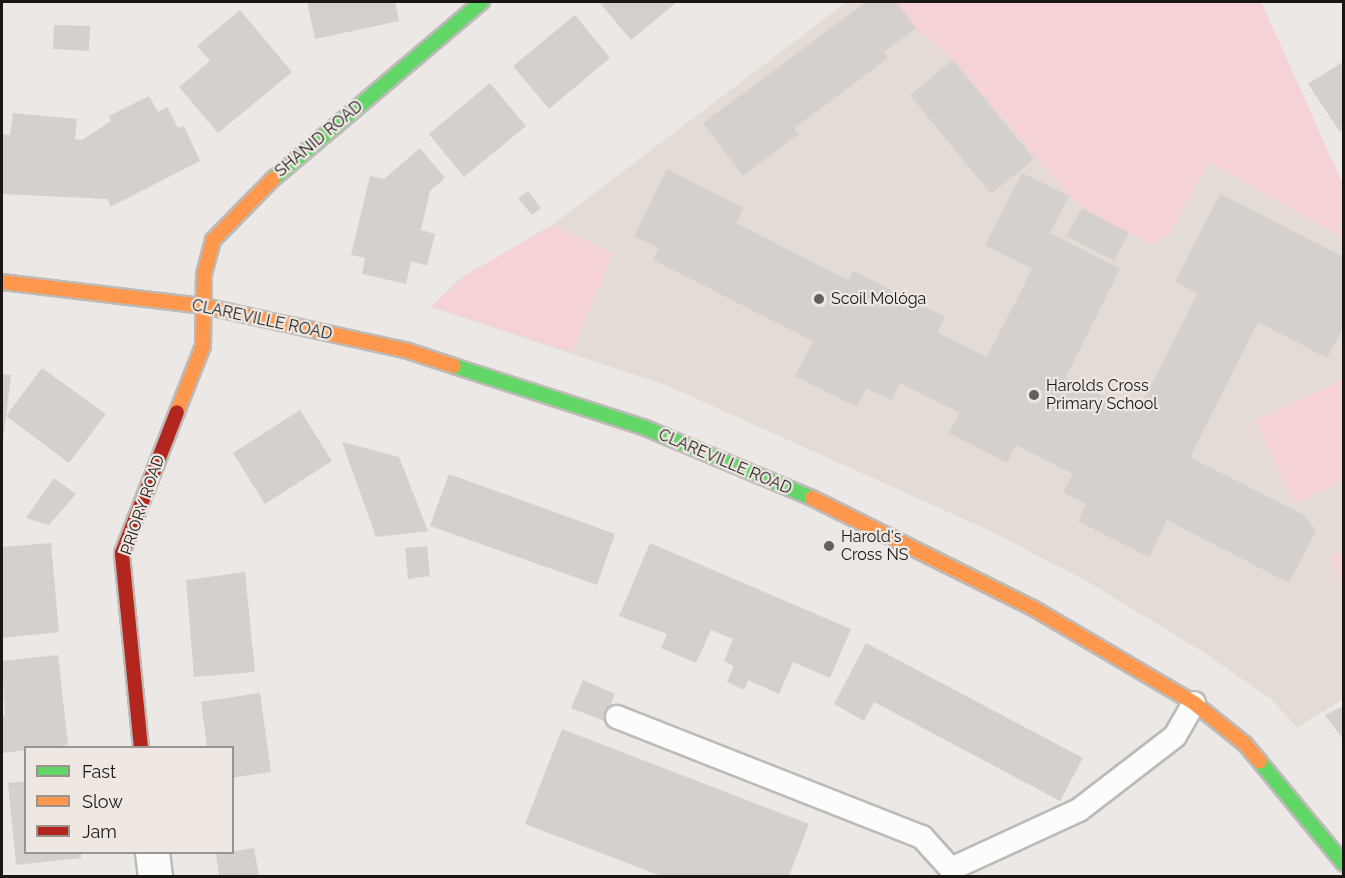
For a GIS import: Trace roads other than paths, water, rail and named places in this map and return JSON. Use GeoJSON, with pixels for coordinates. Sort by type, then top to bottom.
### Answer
{"type":"FeatureCollection","features":[{"type":"Feature","properties":{"kind":"street","name":"SHANID ROAD"},"geometry":{"type":"LineString","coordinates":[[204,306],[204,274],[213,240],[225,226],[271,180],[482,2]]}},
{"type":"Feature","properties":{"kind":"street","name":"CLAREVILLE ROAD"},"geometry":{"type":"LineString","coordinates":[[2,282],[204,306],[408,351],[642,427],[871,525],[1033,608],[1194,704],[1245,744],[1344,864]]}},
{"type":"Feature","properties":{"kind":"street","name":"PRIORY ROAD"},"geometry":{"type":"LineString","coordinates":[[141,746],[122,554],[203,346],[204,306]]}},
{"type":"Feature","properties":{"kind":"street"},"geometry":{"type":"LineString","coordinates":[[152,854],[155,876]]}},
{"type":"Feature","properties":{"kind":"lane"},"geometry":{"type":"LineString","coordinates":[[617,717],[922,837],[951,869],[1079,810],[1175,736],[1194,704]]}},
{"type":"Feature","properties":{"kind":"place","name":"Scoil Mológa"},"geometry":{"type":"Point","coordinates":[819,299]}},
{"type":"Feature","properties":{"kind":"place","name":"Harolds Cross Primary School"},"geometry":{"type":"Point","coordinates":[1034,395]}},
{"type":"Feature","properties":{"kind":"place","name":"Harold's Cross NS"},"geometry":{"type":"Point","coordinates":[829,546]}}]}
